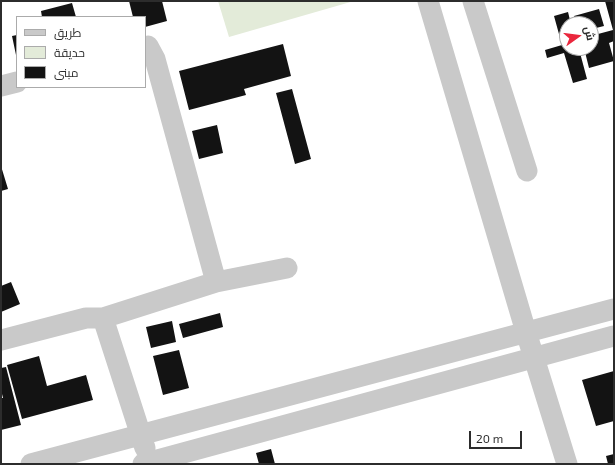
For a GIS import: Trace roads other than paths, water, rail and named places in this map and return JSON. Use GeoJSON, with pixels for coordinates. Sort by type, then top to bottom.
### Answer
{"type":"FeatureCollection","features":[{"type":"Feature","properties":{"kind":"street"},"geometry":{"type":"LineString","coordinates":[[428,1],[526,332],[567,464]]}},
{"type":"Feature","properties":{"kind":"street"},"geometry":{"type":"LineString","coordinates":[[473,1],[527,171]]}},
{"type":"Feature","properties":{"kind":"street"},"geometry":{"type":"LineString","coordinates":[[146,47],[148,46],[155,59],[216,282]]}},
{"type":"Feature","properties":{"kind":"street"},"geometry":{"type":"LineString","coordinates":[[1,86],[16,82]]}},
{"type":"Feature","properties":{"kind":"street"},"geometry":{"type":"LineString","coordinates":[[1,340],[86,318],[103,318],[216,282],[287,268]]}},
{"type":"Feature","properties":{"kind":"street"},"geometry":{"type":"LineString","coordinates":[[31,464],[88,457],[140,435],[614,309]]}},
{"type":"Feature","properties":{"kind":"street"},"geometry":{"type":"LineString","coordinates":[[103,318],[140,435],[147,463],[614,336]]}}]}
